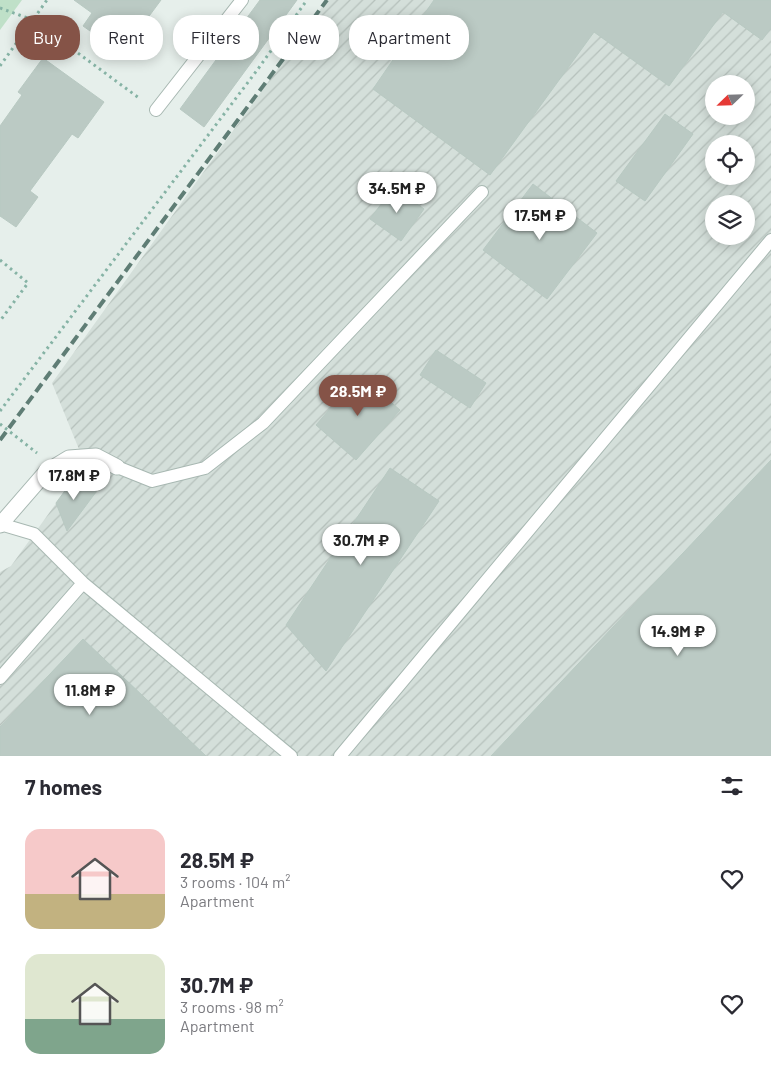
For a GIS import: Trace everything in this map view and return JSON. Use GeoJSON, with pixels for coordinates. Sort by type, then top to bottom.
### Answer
{"type":"FeatureCollection","features":[{"type":"Feature","properties":{"kind":"street"},"geometry":{"type":"LineString","coordinates":[[0,524],[46,472],[70,458],[96,456],[117,467]]}},
{"type":"Feature","properties":{"kind":"lane"},"geometry":{"type":"LineString","coordinates":[[156,110],[242,0]]}},
{"type":"Feature","properties":{"kind":"lane"},"geometry":{"type":"LineString","coordinates":[[117,467],[152,481],[205,468],[263,423],[482,192]]}},
{"type":"Feature","properties":{"kind":"lane"},"geometry":{"type":"LineString","coordinates":[[340,756],[771,240]]}},
{"type":"Feature","properties":{"kind":"lane"},"geometry":{"type":"LineString","coordinates":[[0,524],[34,534],[83,583],[291,756]]}},
{"type":"Feature","properties":{"kind":"lane"},"geometry":{"type":"LineString","coordinates":[[0,678],[83,583]]}},
{"type":"Feature","properties":{"kind":"path"},"geometry":{"type":"LineString","coordinates":[[36,15],[47,0]]}},
{"type":"Feature","properties":{"kind":"path"},"geometry":{"type":"LineString","coordinates":[[0,411],[258,69],[307,0]]}},
{"type":"Feature","properties":{"kind":"path"},"geometry":{"type":"LineString","coordinates":[[0,8],[19,15]]}},
{"type":"Feature","properties":{"kind":"path"},"geometry":{"type":"LineString","coordinates":[[0,66],[15,45]]}},
{"type":"Feature","properties":{"kind":"path"},"geometry":{"type":"LineString","coordinates":[[80,54],[156,110]]}},
{"type":"Feature","properties":{"kind":"path"},"geometry":{"type":"LineString","coordinates":[[0,260],[28,283],[0,321]]}},
{"type":"Feature","properties":{"kind":"path"},"geometry":{"type":"LineString","coordinates":[[0,424],[55,467]]}},
{"type":"Feature","properties":{"kind":"shaded area"},"geometry":{"type":"Polygon","coordinates":[[[327,0],[771,0],[771,756],[0,756],[0,572],[11,566],[75,477],[96,491],[52,383],[284,60],[339,60],[339,15],[316,15],[327,0]]]}},
{"type":"Feature","properties":{"kind":"green space"},"geometry":{"type":"Polygon","coordinates":[[[0,0],[22,0],[0,30],[0,0]]]}},
{"type":"Feature","properties":{"kind":"building"},"geometry":{"type":"Polygon","coordinates":[[[74,0],[161,0],[150,15],[91,15],[92,13],[74,0]]]}},
{"type":"Feature","properties":{"kind":"building"},"geometry":{"type":"Polygon","coordinates":[[[260,0],[297,0],[286,15],[269,15],[269,38],[259,52],[259,15],[249,15],[260,0]]]}},
{"type":"Feature","properties":{"kind":"building"},"geometry":{"type":"Polygon","coordinates":[[[434,0],[771,0],[771,28],[762,40],[723,12],[669,86],[594,32],[490,175],[373,89],[393,60],[469,60],[469,15],[424,15],[434,0]]]}},
{"type":"Feature","properties":{"kind":"building"},"geometry":{"type":"Polygon","coordinates":[[[90,16],[90,31],[83,26],[90,16]]]}},
{"type":"Feature","properties":{"kind":"building"},"geometry":{"type":"Polygon","coordinates":[[[42,60],[46,60],[104,102],[78,138],[72,134],[30,191],[38,197],[16,227],[0,216],[0,126],[22,95],[18,92],[42,60]]]}},
{"type":"Feature","properties":{"kind":"building"},"geometry":{"type":"Polygon","coordinates":[[[216,60],[253,60],[204,127],[180,109],[216,60]]]}},
{"type":"Feature","properties":{"kind":"building"},"geometry":{"type":"Polygon","coordinates":[[[665,114],[693,134],[645,201],[616,181],[665,114]]]}},
{"type":"Feature","properties":{"kind":"building"},"geometry":{"type":"Polygon","coordinates":[[[533,184],[597,233],[547,299],[483,250],[533,184]]]}},
{"type":"Feature","properties":{"kind":"building"},"geometry":{"type":"Polygon","coordinates":[[[394,187],[424,209],[401,241],[370,219],[394,187]]]}},
{"type":"Feature","properties":{"kind":"building"},"geometry":{"type":"Polygon","coordinates":[[[436,350],[486,383],[470,408],[420,375],[436,350]]]}},
{"type":"Feature","properties":{"kind":"building"},"geometry":{"type":"Polygon","coordinates":[[[359,375],[400,410],[356,460],[316,425],[359,375]]]}},
{"type":"Feature","properties":{"kind":"building"},"geometry":{"type":"Polygon","coordinates":[[[771,460],[771,756],[491,756],[771,460]]]}},
{"type":"Feature","properties":{"kind":"building"},"geometry":{"type":"Polygon","coordinates":[[[390,468],[439,501],[326,671],[286,625],[390,468]]]}},
{"type":"Feature","properties":{"kind":"building"},"geometry":{"type":"Polygon","coordinates":[[[75,477],[96,492],[67,531],[56,503],[75,477]]]}},
{"type":"Feature","properties":{"kind":"building"},"geometry":{"type":"Polygon","coordinates":[[[83,639],[206,756],[0,756],[0,727],[83,639]]]}},
{"type":"Feature","properties":{"kind":"railway"},"geometry":{"type":"LineString","coordinates":[[0,440],[327,0]]}}]}
